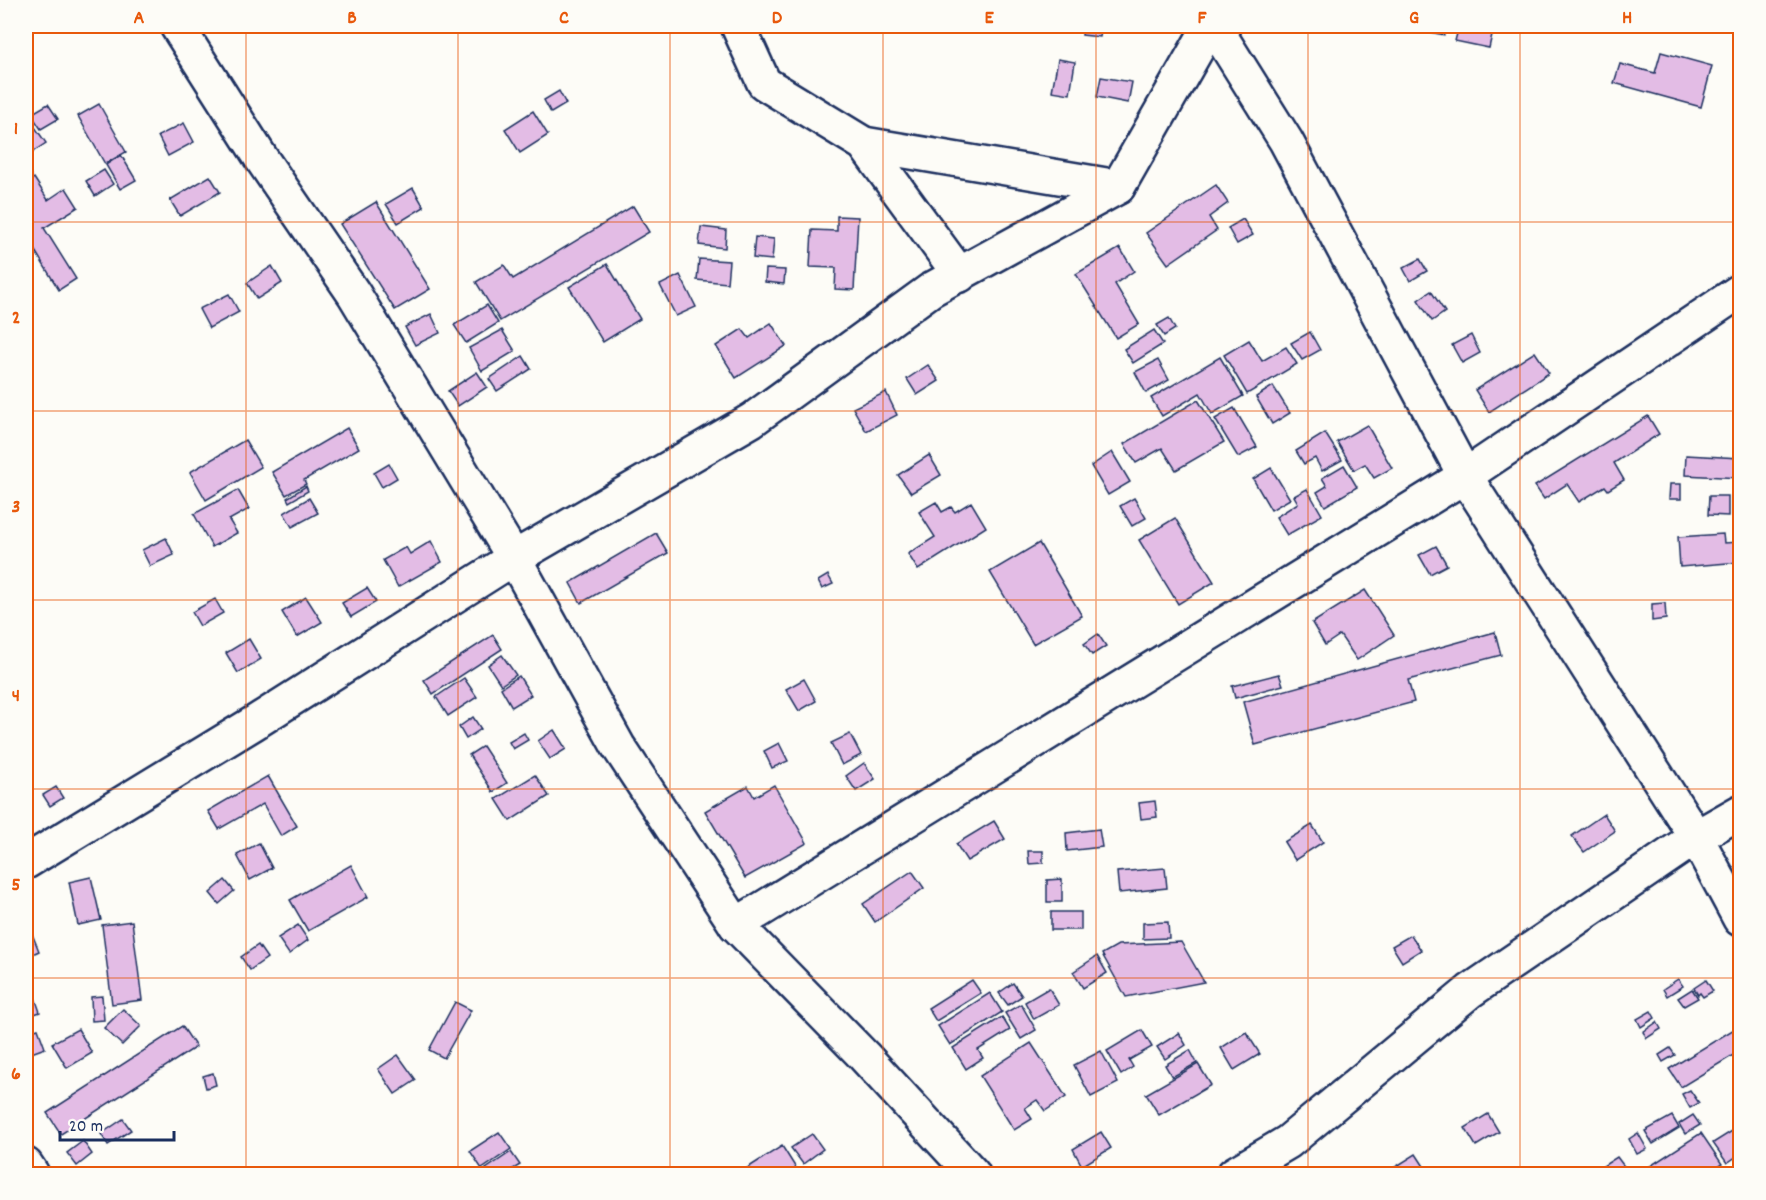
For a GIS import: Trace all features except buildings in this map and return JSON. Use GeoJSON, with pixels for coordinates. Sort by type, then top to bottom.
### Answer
{"type":"FeatureCollection","features":[{"type":"Feature","properties":{"kind":"street"},"geometry":{"type":"LineString","coordinates":[[177,26],[261,158],[354,294],[514,558],[618,746],[736,925],[864,1056],[973,1174]]}},
{"type":"Feature","properties":{"kind":"street"},"geometry":{"type":"LineString","coordinates":[[738,26],[764,83],[864,144],[1118,187]]}},
{"type":"Feature","properties":{"kind":"street"},"geometry":{"type":"LineString","coordinates":[[26,862],[225,741],[514,558],[752,420],[932,290],[1118,187],[1212,26],[1286,141],[1465,476],[1696,837],[1740,919]]}},
{"type":"Feature","properties":{"kind":"street"},"geometry":{"type":"LineString","coordinates":[[864,144],[960,275]]}},
{"type":"Feature","properties":{"kind":"street"},"geometry":{"type":"LineString","coordinates":[[736,925],[1465,476],[1740,291]]}},
{"type":"Feature","properties":{"kind":"street"},"geometry":{"type":"LineString","coordinates":[[1234,1174],[1288,1142],[1470,991],[1696,837],[1740,812]]}},
{"type":"Feature","properties":{"kind":"street"},"geometry":{"type":"LineString","coordinates":[[26,1165],[32,1174]]}}]}
